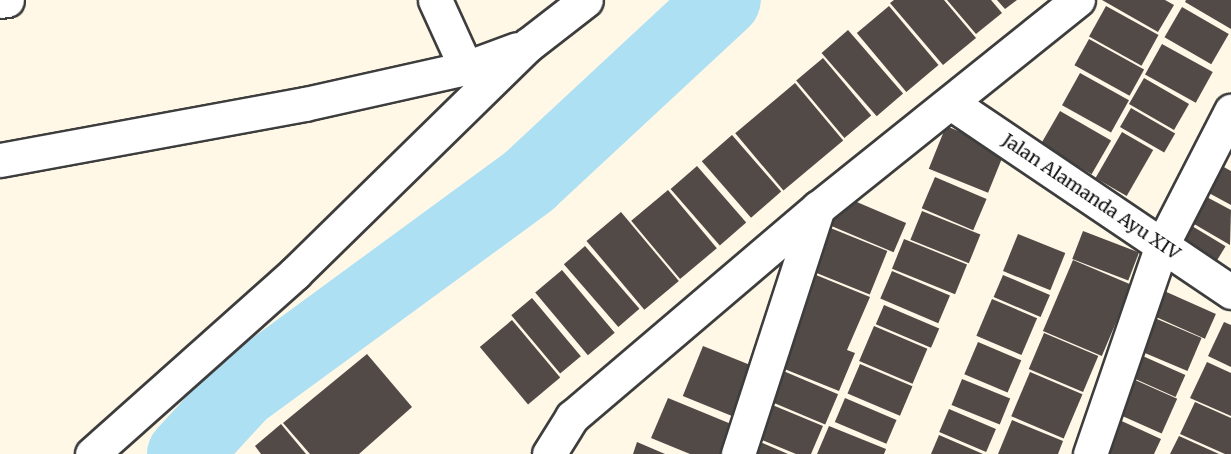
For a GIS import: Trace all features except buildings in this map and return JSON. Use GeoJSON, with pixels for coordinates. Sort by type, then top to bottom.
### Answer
{"type":"FeatureCollection","features":[{"type":"Feature","properties":{"kind":"street"},"geometry":{"type":"LineString","coordinates":[[0,1],[7,0]]}},
{"type":"Feature","properties":{"kind":"street"},"geometry":{"type":"LineString","coordinates":[[435,0],[466,68]]}},
{"type":"Feature","properties":{"kind":"street"},"geometry":{"type":"LineString","coordinates":[[92,454],[295,273],[528,45],[586,0]]}},
{"type":"Feature","properties":{"kind":"street"},"geometry":{"type":"LineString","coordinates":[[550,453],[572,417],[818,208],[1078,0]]}},
{"type":"Feature","properties":{"kind":"street"},"geometry":{"type":"LineString","coordinates":[[0,160],[305,104],[466,68],[528,45]]}},
{"type":"Feature","properties":{"kind":"street","name":"Jalan Alamanda Ayu XIV"},"geometry":{"type":"LineString","coordinates":[[951,103],[1231,292]]}},
{"type":"Feature","properties":{"kind":"street"},"geometry":{"type":"LineString","coordinates":[[1090,454],[1162,245],[1231,111]]}},
{"type":"Feature","properties":{"kind":"street"},"geometry":{"type":"LineString","coordinates":[[738,454],[818,208]]}},
{"type":"Feature","properties":{"kind":"waterway"},"geometry":{"type":"LineString","coordinates":[[184,454],[241,392],[529,181],[724,0]]}}]}
